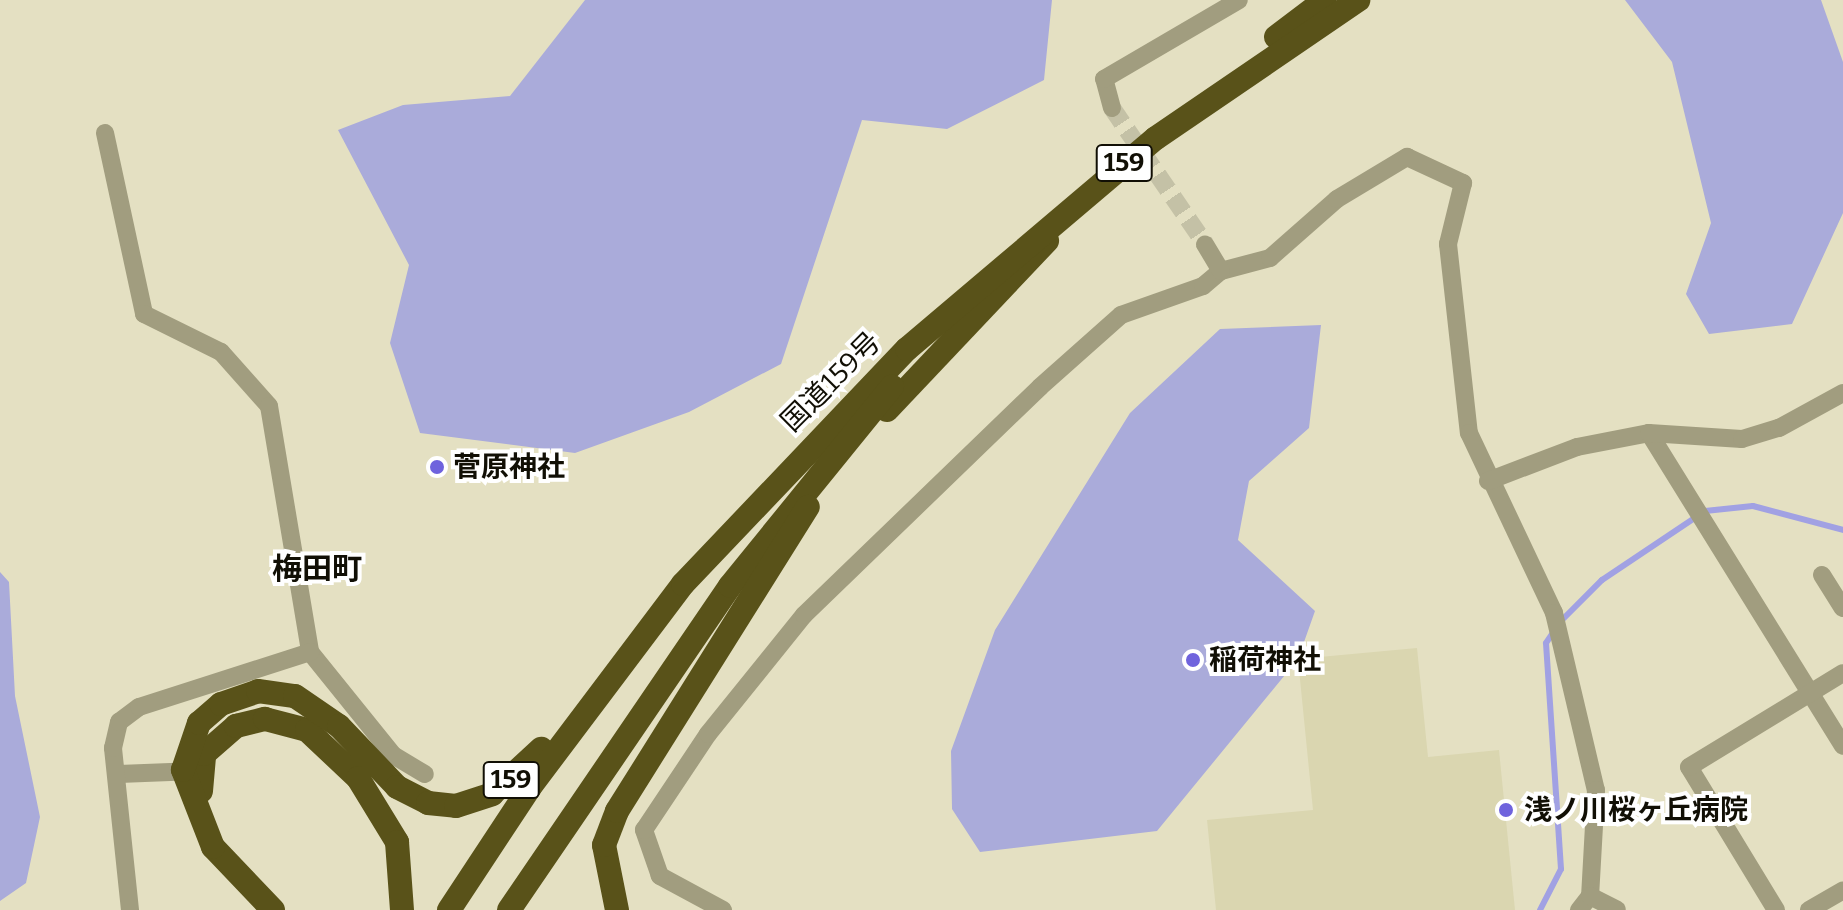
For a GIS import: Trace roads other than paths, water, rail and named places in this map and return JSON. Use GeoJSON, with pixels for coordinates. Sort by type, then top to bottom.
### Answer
{"type":"FeatureCollection","features":[{"type":"Feature","properties":{"kind":"highway"},"geometry":{"type":"LineString","coordinates":[[1156,138],[1163,122],[1325,0]]}},
{"type":"Feature","properties":{"kind":"highway","name":"国道159号"},"geometry":{"type":"LineString","coordinates":[[449,910],[530,787],[683,584],[907,349],[1156,138],[1358,0]]}},
{"type":"Feature","properties":{"kind":"highway","name":"国道159号"},"geometry":{"type":"LineString","coordinates":[[509,910],[786,511],[915,363],[1047,241],[1212,111],[1377,0]]}},
{"type":"Feature","properties":{"kind":"highway","name":"159"},"geometry":{"type":"LineString","coordinates":[[617,910],[604,845],[633,777],[822,487],[1047,241]]}},
{"type":"Feature","properties":{"kind":"highway","name":"159"},"geometry":{"type":"LineString","coordinates":[[191,770],[199,723],[238,695],[276,692],[315,706],[397,787],[428,803],[456,806],[492,794],[565,721],[749,493],[890,353],[907,349]]}},
{"type":"Feature","properties":{"kind":"highway"},"geometry":{"type":"LineString","coordinates":[[191,770],[215,741],[236,726],[265,719],[307,730],[358,778],[397,842],[402,910]]}},
{"type":"Feature","properties":{"kind":"highway"},"geometry":{"type":"LineString","coordinates":[[191,770],[213,847],[273,910]]}},
{"type":"Feature","properties":{"kind":"highway"},"geometry":{"type":"LineString","coordinates":[[191,770],[219,834],[246,873],[288,910]]}},
{"type":"Feature","properties":{"kind":"street"},"geometry":{"type":"LineString","coordinates":[[1112,108],[1104,79],[1239,0]]}},
{"type":"Feature","properties":{"kind":"street"},"geometry":{"type":"LineString","coordinates":[[105,133],[144,314],[221,352],[269,406],[310,652],[393,755],[425,774]]}},
{"type":"Feature","properties":{"kind":"street"},"geometry":{"type":"LineString","coordinates":[[723,910],[660,876],[644,830],[708,734],[804,615],[1040,387],[1121,315],[1203,286],[1221,271],[1270,258],[1337,199],[1407,157],[1445,169],[1463,183],[1448,244],[1458,375],[1488,481],[1556,622],[1596,790],[1585,903],[1617,910]]}},
{"type":"Feature","properties":{"kind":"street"},"geometry":{"type":"LineString","coordinates":[[1205,244],[1221,271]]}},
{"type":"Feature","properties":{"kind":"street"},"geometry":{"type":"LineString","coordinates":[[1488,481],[1577,447],[1649,433],[1742,439],[1779,428],[1843,393]]}},
{"type":"Feature","properties":{"kind":"street"},"geometry":{"type":"LineString","coordinates":[[1649,433],[1843,746]]}},
{"type":"Feature","properties":{"kind":"street"},"geometry":{"type":"LineString","coordinates":[[1822,575],[1843,608]]}},
{"type":"Feature","properties":{"kind":"street"},"geometry":{"type":"LineString","coordinates":[[130,910],[119,774],[113,748],[119,722],[139,707],[310,652]]}},
{"type":"Feature","properties":{"kind":"street"},"geometry":{"type":"LineString","coordinates":[[1776,910],[1689,767],[1843,673]]}},
{"type":"Feature","properties":{"kind":"street"},"geometry":{"type":"LineString","coordinates":[[119,774],[191,770]]}},
{"type":"Feature","properties":{"kind":"street"},"geometry":{"type":"LineString","coordinates":[[1809,910],[1843,890]]}},
{"type":"Feature","properties":{"kind":"waterway"},"geometry":{"type":"LineString","coordinates":[[1561,621],[1602,580],[1705,511],[1753,506],[1843,530]]}},
{"type":"Feature","properties":{"kind":"waterway"},"geometry":{"type":"LineString","coordinates":[[1540,910],[1561,869],[1546,643],[1554,631]]}},
{"type":"Feature","properties":{"kind":"tunnel"},"geometry":{"type":"LineString","coordinates":[[1112,108],[1205,244]]}},
{"type":"Feature","properties":{"kind":"place","name":"菅原神社"},"geometry":{"type":"Point","coordinates":[437,467]}},
{"type":"Feature","properties":{"kind":"place","name":"稲荷神社"},"geometry":{"type":"Point","coordinates":[1193,660]}},
{"type":"Feature","properties":{"kind":"place","name":"浅ノ川桜ヶ丘病院"},"geometry":{"type":"Point","coordinates":[1506,810]}},
{"type":"Feature","properties":{"kind":"district","name":"梅田町"},"geometry":{"type":"Point","coordinates":[317,569]}}]}
